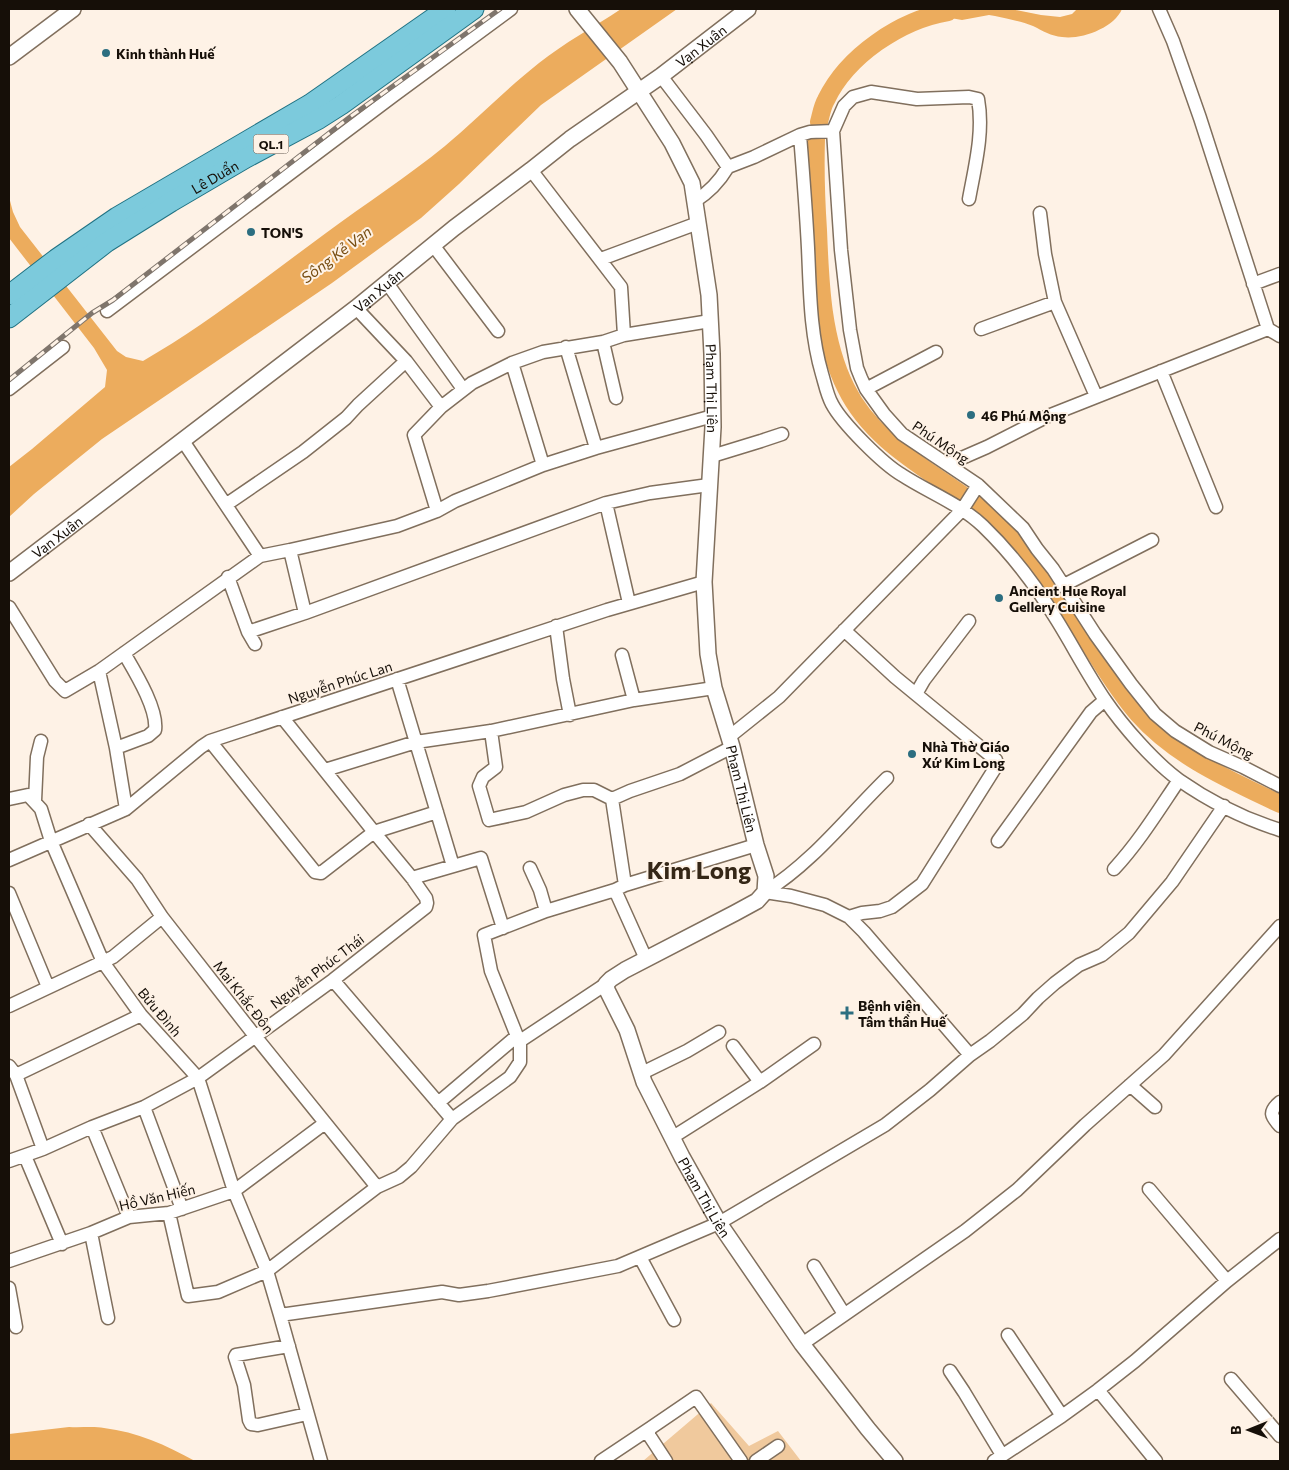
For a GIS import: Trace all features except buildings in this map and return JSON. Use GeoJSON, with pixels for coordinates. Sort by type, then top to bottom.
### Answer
{"type":"FeatureCollection","features":[{"type":"Feature","properties":{"kind":"main road","name":"Lê Duẩn"},"geometry":{"type":"LineString","coordinates":[[9,318],[27,305],[61,267],[117,217],[314,111],[446,9]]}},
{"type":"Feature","properties":{"kind":"main road","name":"Lê Duẩn"},"geometry":{"type":"LineString","coordinates":[[314,111],[341,105],[474,9]]}},
{"type":"Feature","properties":{"kind":"main road","name":"Lê Duẩn"},"geometry":{"type":"LineString","coordinates":[[12,292],[61,267]]}},
{"type":"Feature","properties":{"kind":"street"},"geometry":{"type":"LineString","coordinates":[[9,57],[73,9]]}},
{"type":"Feature","properties":{"kind":"street"},"geometry":{"type":"LineString","coordinates":[[107,311],[392,96],[511,9]]}},
{"type":"Feature","properties":{"kind":"street","name":"Vạn Xuân"},"geometry":{"type":"LineString","coordinates":[[9,573],[356,308],[432,245],[570,139],[661,76],[748,9]]}},
{"type":"Feature","properties":{"kind":"street"},"geometry":{"type":"LineString","coordinates":[[1159,9],[1173,41],[1200,118],[1268,329],[1280,336]]}},
{"type":"Feature","properties":{"kind":"street","name":"Phạm Thị Liên"},"geometry":{"type":"LineString","coordinates":[[581,13],[620,62],[639,90],[672,143],[692,184],[708,295],[714,416],[704,582],[708,654],[714,688],[766,876],[765,892]]}},
{"type":"Feature","properties":{"kind":"street"},"geometry":{"type":"LineString","coordinates":[[661,76],[728,167]]}},
{"type":"Feature","properties":{"kind":"street"},"geometry":{"type":"LineString","coordinates":[[695,200],[714,188],[728,167],[754,157],[800,134],[833,131],[844,106],[853,97],[871,92],[917,99],[969,97],[978,99],[979,143],[969,199]]}},
{"type":"Feature","properties":{"kind":"street","name":"Phú Mộng"},"geometry":{"type":"LineString","coordinates":[[833,131],[841,250],[850,330],[857,368],[866,389],[884,414],[902,434],[948,464],[1023,528],[1064,585],[1095,634],[1155,714],[1175,731],[1209,752],[1280,786]]}},
{"type":"Feature","properties":{"kind":"street"},"geometry":{"type":"LineString","coordinates":[[800,134],[811,318],[816,354],[833,406],[864,443],[899,474],[964,507],[1013,557],[1047,605],[1105,700],[1166,770],[1201,795],[1280,830]]}},
{"type":"Feature","properties":{"kind":"street"},"geometry":{"type":"LineString","coordinates":[[531,170],[621,287],[624,335]]}},
{"type":"Feature","properties":{"kind":"street"},"geometry":{"type":"LineString","coordinates":[[1040,213],[1045,254],[1055,302],[1096,396]]}},
{"type":"Feature","properties":{"kind":"street"},"geometry":{"type":"LineString","coordinates":[[601,259],[698,224]]}},
{"type":"Feature","properties":{"kind":"street"},"geometry":{"type":"LineString","coordinates":[[432,245],[498,331]]}},
{"type":"Feature","properties":{"kind":"street"},"geometry":{"type":"LineString","coordinates":[[1253,284],[1280,274]]}},
{"type":"Feature","properties":{"kind":"street"},"geometry":{"type":"LineString","coordinates":[[387,283],[463,389]]}},
{"type":"Feature","properties":{"kind":"street"},"geometry":{"type":"LineString","coordinates":[[981,329],[1055,302]]}},
{"type":"Feature","properties":{"kind":"street"},"geometry":{"type":"LineString","coordinates":[[356,308],[406,361],[440,407]]}},
{"type":"Feature","properties":{"kind":"street"},"geometry":{"type":"LineString","coordinates":[[436,511],[414,435],[440,407],[463,389],[512,362],[543,352],[604,342],[624,335],[710,320]]}},
{"type":"Feature","properties":{"kind":"street"},"geometry":{"type":"LineString","coordinates":[[948,464],[987,447],[1048,416],[1268,329]]}},
{"type":"Feature","properties":{"kind":"street"},"geometry":{"type":"LineString","coordinates":[[604,342],[616,398]]}},
{"type":"Feature","properties":{"kind":"street"},"geometry":{"type":"LineString","coordinates":[[566,347],[596,448]]}},
{"type":"Feature","properties":{"kind":"street"},"geometry":{"type":"LineString","coordinates":[[9,389],[63,348]]}},
{"type":"Feature","properties":{"kind":"street"},"geometry":{"type":"LineString","coordinates":[[866,389],[936,352]]}},
{"type":"Feature","properties":{"kind":"street"},"geometry":{"type":"LineString","coordinates":[[227,504],[303,452],[346,418],[406,361]]}},
{"type":"Feature","properties":{"kind":"street"},"geometry":{"type":"LineString","coordinates":[[512,362],[543,465]]}},
{"type":"Feature","properties":{"kind":"street"},"geometry":{"type":"LineString","coordinates":[[1161,371],[1216,507]]}},
{"type":"Feature","properties":{"kind":"street"},"geometry":{"type":"LineString","coordinates":[[9,607],[55,680],[65,691],[99,671],[228,577],[260,556],[396,526],[543,465],[596,448],[714,416]]}},
{"type":"Feature","properties":{"kind":"street"},"geometry":{"type":"LineString","coordinates":[[712,456],[762,442],[782,434]]}},
{"type":"Feature","properties":{"kind":"street"},"geometry":{"type":"LineString","coordinates":[[183,441],[227,504],[260,556]]}},
{"type":"Feature","properties":{"kind":"street"},"geometry":{"type":"LineString","coordinates":[[248,632],[606,503],[709,485]]}},
{"type":"Feature","properties":{"kind":"street"},"geometry":{"type":"LineString","coordinates":[[612,799],[680,774],[730,742],[779,697],[964,507],[976,489]]}},
{"type":"Feature","properties":{"kind":"street"},"geometry":{"type":"LineString","coordinates":[[606,503],[629,603]]}},
{"type":"Feature","properties":{"kind":"street"},"geometry":{"type":"LineString","coordinates":[[1064,585],[1152,540]]}},
{"type":"Feature","properties":{"kind":"street"},"geometry":{"type":"LineString","coordinates":[[290,550],[305,613]]}},
{"type":"Feature","properties":{"kind":"street"},"geometry":{"type":"LineString","coordinates":[[228,577],[248,632],[255,644]]}},
{"type":"Feature","properties":{"kind":"street","name":"Nguyễn Phúc Lan"},"geometry":{"type":"LineString","coordinates":[[9,860],[126,808],[201,747],[210,742],[556,626],[704,582]]}},
{"type":"Feature","properties":{"kind":"street"},"geometry":{"type":"LineString","coordinates":[[916,694],[924,680],[969,621]]}},
{"type":"Feature","properties":{"kind":"street"},"geometry":{"type":"LineString","coordinates":[[556,626],[570,715]]}},
{"type":"Feature","properties":{"kind":"street"},"geometry":{"type":"LineString","coordinates":[[844,630],[895,677],[996,760],[998,764],[922,884],[892,907],[880,912],[862,913],[849,917]]}},
{"type":"Feature","properties":{"kind":"street"},"geometry":{"type":"LineString","coordinates":[[116,748],[148,736],[155,730],[156,726],[154,716],[138,677],[124,653]]}},
{"type":"Feature","properties":{"kind":"street"},"geometry":{"type":"LineString","coordinates":[[622,656],[634,700]]}},
{"type":"Feature","properties":{"kind":"street"},"geometry":{"type":"LineString","coordinates":[[99,671],[116,748],[126,808]]}},
{"type":"Feature","properties":{"kind":"street"},"geometry":{"type":"LineString","coordinates":[[397,679],[453,866]]}},
{"type":"Feature","properties":{"kind":"street"},"geometry":{"type":"LineString","coordinates":[[325,770],[416,742],[570,715],[634,700],[714,688]]}},
{"type":"Feature","properties":{"kind":"street"},"geometry":{"type":"LineString","coordinates":[[998,841],[1091,712],[1105,700]]}},
{"type":"Feature","properties":{"kind":"street","name":"Nguyễn Phúc Thái"},"geometry":{"type":"LineString","coordinates":[[9,1162],[144,1107],[198,1078],[333,980],[426,907],[426,898],[412,878],[282,717]]}},
{"type":"Feature","properties":{"kind":"street"},"geometry":{"type":"LineString","coordinates":[[491,730],[496,767],[483,777],[479,786],[490,820],[526,812],[564,795],[583,790],[594,790],[612,799]]}},
{"type":"Feature","properties":{"kind":"street"},"geometry":{"type":"LineString","coordinates":[[35,801],[38,757],[42,741]]}},
{"type":"Feature","properties":{"kind":"street"},"geometry":{"type":"LineString","coordinates":[[210,742],[315,872],[321,873],[374,832],[437,812]]}},
{"type":"Feature","properties":{"kind":"street"},"geometry":{"type":"LineString","coordinates":[[438,1103],[518,1039],[611,979],[756,901],[765,892],[780,883],[830,838],[887,778]]}},
{"type":"Feature","properties":{"kind":"street"},"geometry":{"type":"LineString","coordinates":[[1114,869],[1130,852],[1179,780]]}},
{"type":"Feature","properties":{"kind":"street"},"geometry":{"type":"LineString","coordinates":[[9,799],[28,795],[35,801]]}},
{"type":"Feature","properties":{"kind":"street"},"geometry":{"type":"LineString","coordinates":[[612,799],[620,887],[646,959]]}},
{"type":"Feature","properties":{"kind":"street","name":"Bửu Đình"},"geometry":{"type":"LineString","coordinates":[[35,801],[103,962],[141,1015],[198,1078],[234,1191],[267,1271],[321,1461]]}},
{"type":"Feature","properties":{"kind":"street"},"geometry":{"type":"LineString","coordinates":[[280,1314],[442,1292],[458,1295],[488,1291],[618,1266],[719,1223],[885,1124],[930,1090],[970,1055],[990,1042],[1055,983],[1079,965],[1102,955],[1129,933],[1172,882],[1224,806]]}},
{"type":"Feature","properties":{"kind":"street","name":"Mai Khắc Đôn"},"geometry":{"type":"LineString","coordinates":[[89,824],[137,879],[162,917],[377,1187]]}},
{"type":"Feature","properties":{"kind":"street"},"geometry":{"type":"LineString","coordinates":[[168,1213],[188,1296],[218,1292],[267,1271],[377,1187],[399,1178],[452,1119],[510,1076],[520,1062],[518,1039],[491,971],[484,935],[546,910],[756,844]]}},
{"type":"Feature","properties":{"kind":"street"},"geometry":{"type":"LineString","coordinates":[[412,878],[481,858],[503,928]]}},
{"type":"Feature","properties":{"kind":"street"},"geometry":{"type":"LineString","coordinates":[[530,868],[540,890],[546,910]]}},
{"type":"Feature","properties":{"kind":"street"},"geometry":{"type":"LineString","coordinates":[[765,892],[791,896],[825,905],[849,917],[970,1055]]}},
{"type":"Feature","properties":{"kind":"street"},"geometry":{"type":"LineString","coordinates":[[9,893],[48,987]]}},
{"type":"Feature","properties":{"kind":"street"},"geometry":{"type":"LineString","coordinates":[[9,1006],[113,958],[162,917]]}},
{"type":"Feature","properties":{"kind":"street"},"geometry":{"type":"LineString","coordinates":[[802,1344],[965,1231],[1017,1190],[1085,1125],[1164,1055],[1280,926]]}},
{"type":"Feature","properties":{"kind":"street"},"geometry":{"type":"LineString","coordinates":[[333,980],[452,1119]]}},
{"type":"Feature","properties":{"kind":"street","name":"Phạm Thị Liên"},"geometry":{"type":"LineString","coordinates":[[606,984],[607,990],[627,1030],[644,1082],[682,1157],[719,1223],[802,1344],[868,1430],[895,1461]]}},
{"type":"Feature","properties":{"kind":"street"},"geometry":{"type":"LineString","coordinates":[[43,1149],[11,1069],[141,1015]]}},
{"type":"Feature","properties":{"kind":"street"},"geometry":{"type":"LineString","coordinates":[[642,1073],[687,1051],[719,1032]]}},
{"type":"Feature","properties":{"kind":"street"},"geometry":{"type":"LineString","coordinates":[[673,1137],[760,1082],[814,1044]]}},
{"type":"Feature","properties":{"kind":"street"},"geometry":{"type":"LineString","coordinates":[[733,1046],[760,1082]]}},
{"type":"Feature","properties":{"kind":"street"},"geometry":{"type":"LineString","coordinates":[[1130,1085],[1155,1107]]}},
{"type":"Feature","properties":{"kind":"street"},"geometry":{"type":"LineString","coordinates":[[1280,1102],[1272,1112],[1272,1117],[1280,1126]]}},
{"type":"Feature","properties":{"kind":"street"},"geometry":{"type":"LineString","coordinates":[[144,1107],[182,1209]]}},
{"type":"Feature","properties":{"kind":"street","name":"Hồ Văn Hiến"},"geometry":{"type":"LineString","coordinates":[[9,1261],[62,1244],[128,1217],[168,1213],[234,1191],[325,1123]]}},
{"type":"Feature","properties":{"kind":"street"},"geometry":{"type":"LineString","coordinates":[[92,1127],[128,1217]]}},
{"type":"Feature","properties":{"kind":"street"},"geometry":{"type":"LineString","coordinates":[[25,1156],[62,1244]]}},
{"type":"Feature","properties":{"kind":"street"},"geometry":{"type":"LineString","coordinates":[[1149,1189],[1226,1281]]}},
{"type":"Feature","properties":{"kind":"street"},"geometry":{"type":"LineString","coordinates":[[90,1233],[108,1318]]}},
{"type":"Feature","properties":{"kind":"street"},"geometry":{"type":"LineString","coordinates":[[950,1371],[1004,1457],[1098,1390],[1135,1361],[1226,1281],[1280,1239]]}},
{"type":"Feature","properties":{"kind":"street"},"geometry":{"type":"LineString","coordinates":[[640,1257],[674,1320]]}},
{"type":"Feature","properties":{"kind":"street"},"geometry":{"type":"LineString","coordinates":[[814,1266],[844,1314]]}},
{"type":"Feature","properties":{"kind":"street"},"geometry":{"type":"LineString","coordinates":[[9,1288],[16,1328]]}},
{"type":"Feature","properties":{"kind":"street"},"geometry":{"type":"LineString","coordinates":[[1008,1335],[1062,1416]]}},
{"type":"Feature","properties":{"kind":"street"},"geometry":{"type":"LineString","coordinates":[[289,1346],[236,1355],[244,1385],[249,1420],[252,1424],[258,1425],[307,1414]]}},
{"type":"Feature","properties":{"kind":"street"},"geometry":{"type":"LineString","coordinates":[[1231,1378],[1280,1436]]}},
{"type":"Feature","properties":{"kind":"street"},"geometry":{"type":"LineString","coordinates":[[1098,1390],[1156,1461]]}},
{"type":"Feature","properties":{"kind":"street"},"geometry":{"type":"LineString","coordinates":[[601,1461],[696,1397],[741,1461]]}},
{"type":"Feature","properties":{"kind":"street"},"geometry":{"type":"LineString","coordinates":[[652,1426],[649,1430],[649,1435],[666,1461]]}},
{"type":"Feature","properties":{"kind":"street"},"geometry":{"type":"LineString","coordinates":[[756,1461],[778,1446]]}},
{"type":"Feature","properties":{"kind":"shaded area"},"geometry":{"type":"Polygon","coordinates":[[[711,1403],[749,1446],[778,1431],[801,1461],[643,1461],[711,1403]]]}},
{"type":"Feature","properties":{"kind":"water","name":"Sông Kẻ Vạn"},"geometry":{"type":"Polygon","coordinates":[[[621,9],[677,9],[541,105],[421,218],[332,283],[102,439],[34,494],[9,517],[9,467],[105,387],[107,370],[94,348],[9,238],[9,197],[20,227],[117,351],[126,357],[143,361],[213,316],[416,169],[445,146],[539,63],[621,9]]]}},
{"type":"Feature","properties":{"kind":"water"},"geometry":{"type":"Polygon","coordinates":[[[938,9],[1011,9],[1060,17],[1072,14],[1077,9],[1122,9],[1118,16],[1105,27],[1078,37],[1062,37],[1054,36],[1024,23],[989,15],[962,20],[926,16],[938,9]]]}},
{"type":"Feature","properties":{"kind":"water"},"geometry":{"type":"Polygon","coordinates":[[[69,1427],[100,1427],[140,1436],[195,1461],[9,1461],[9,1434],[69,1427]]]}},
{"type":"Feature","properties":{"kind":"waterway"},"geometry":{"type":"LineString","coordinates":[[819,122],[825,103],[835,84],[861,55],[877,42],[912,23],[948,12]]}},
{"type":"Feature","properties":{"kind":"waterway"},"geometry":{"type":"LineString","coordinates":[[816,139],[821,291],[827,331],[838,370],[860,411],[877,431],[897,448],[983,511],[1016,542],[1073,618],[1120,691],[1153,729],[1169,743],[1204,766],[1280,804]]}},
{"type":"Feature","properties":{"kind":"railway"},"geometry":{"type":"LineString","coordinates":[[9,380],[92,313],[113,300],[350,117],[500,9]]}},
{"type":"Feature","properties":{"kind":"place","name":"Kinh thành Huế"},"geometry":{"type":"Point","coordinates":[106,53]}},
{"type":"Feature","properties":{"kind":"place","name":"TON'S"},"geometry":{"type":"Point","coordinates":[251,232]}},
{"type":"Feature","properties":{"kind":"place","name":"46 Phú Mộng"},"geometry":{"type":"Point","coordinates":[971,415]}},
{"type":"Feature","properties":{"kind":"place","name":"Ancient Hue Royal Gellery Cuisine"},"geometry":{"type":"Point","coordinates":[999,598]}},
{"type":"Feature","properties":{"kind":"place","name":"Nhà Thờ Giáo Xứ Kim Long"},"geometry":{"type":"Point","coordinates":[912,754]}},
{"type":"Feature","properties":{"kind":"place","name":"Bệnh viện Tâm thần Huế"},"geometry":{"type":"Point","coordinates":[847,1013]}},
{"type":"Feature","properties":{"kind":"district","name":"Kim Long"},"geometry":{"type":"Point","coordinates":[699,869]}}]}
